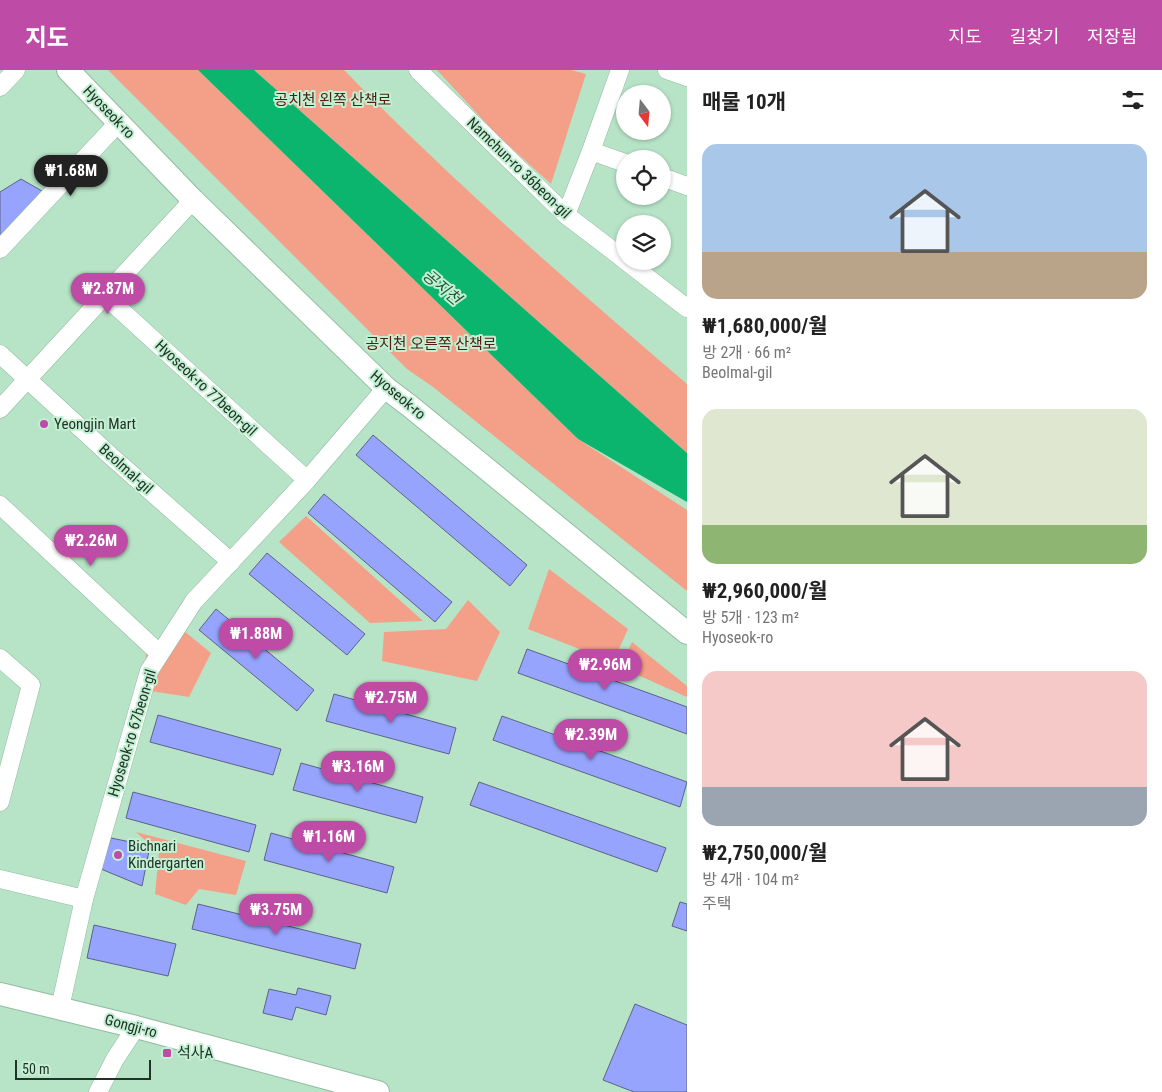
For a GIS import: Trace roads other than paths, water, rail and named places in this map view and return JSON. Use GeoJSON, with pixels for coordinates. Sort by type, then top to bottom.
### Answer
{"type":"FeatureCollection","features":[{"type":"Feature","properties":{"kind":"street"},"geometry":{"type":"LineString","coordinates":[[0,87],[16,70]]}},
{"type":"Feature","properties":{"kind":"street","name":"Hyoseok-ro"},"geometry":{"type":"LineString","coordinates":[[68,70],[193,200],[386,388],[687,633]]}},
{"type":"Feature","properties":{"kind":"street","name":"Namchun-ro 36beon-gil"},"geometry":{"type":"LineString","coordinates":[[418,70],[566,215],[616,253]]}},
{"type":"Feature","properties":{"kind":"street"},"geometry":{"type":"LineString","coordinates":[[566,215],[620,70]]}},
{"type":"Feature","properties":{"kind":"street"},"geometry":{"type":"LineString","coordinates":[[667,70],[687,77]]}},
{"type":"Feature","properties":{"kind":"street"},"geometry":{"type":"LineString","coordinates":[[0,249],[119,122]]}},
{"type":"Feature","properties":{"kind":"street"},"geometry":{"type":"LineString","coordinates":[[591,151],[616,161]]}},
{"type":"Feature","properties":{"kind":"street"},"geometry":{"type":"LineString","coordinates":[[671,180],[687,186]]}},
{"type":"Feature","properties":{"kind":"street"},"geometry":{"type":"LineString","coordinates":[[0,409],[193,200]]}},
{"type":"Feature","properties":{"kind":"street","name":"Namchun-ro 36beon-gil"},"geometry":{"type":"LineString","coordinates":[[638,270],[687,308]]}},
{"type":"Feature","properties":{"kind":"street","name":"Hyoseok-ro 77beon-gil"},"geometry":{"type":"LineString","coordinates":[[104,295],[307,480]]}},
{"type":"Feature","properties":{"kind":"street","name":"Beolmal-gil"},"geometry":{"type":"LineString","coordinates":[[0,354],[113,458],[231,562]]}},
{"type":"Feature","properties":{"kind":"street","name":"Hyoseok-ro 67beon-gil"},"geometry":{"type":"LineString","coordinates":[[60,1008],[84,899],[148,671],[194,601],[307,480],[386,388]]}},
{"type":"Feature","properties":{"kind":"street"},"geometry":{"type":"LineString","coordinates":[[0,505],[159,653]]}},
{"type":"Feature","properties":{"kind":"street"},"geometry":{"type":"LineString","coordinates":[[0,658],[31,685],[0,802]]}},
{"type":"Feature","properties":{"kind":"street"},"geometry":{"type":"LineString","coordinates":[[0,879],[84,899]]}},
{"type":"Feature","properties":{"kind":"street","name":"Gongji-ro"},"geometry":{"type":"LineString","coordinates":[[0,994],[136,1027],[378,1092]]}},
{"type":"Feature","properties":{"kind":"street"},"geometry":{"type":"LineString","coordinates":[[98,1092],[136,1027]]}},
{"type":"Feature","properties":{"kind":"water","name":"공지천"},"geometry":{"type":"Polygon","coordinates":[[[198,70],[254,70],[687,453],[687,502],[578,439],[198,70]]]}},
{"type":"Feature","properties":{"kind":"place","name":"Yeongjin Mart"},"geometry":{"type":"Point","coordinates":[44,424]}},
{"type":"Feature","properties":{"kind":"place","name":"Bichnari Kindergarten"},"geometry":{"type":"Point","coordinates":[118,855]}},
{"type":"Feature","properties":{"kind":"place","name":"석사A"},"geometry":{"type":"Point","coordinates":[167,1053]}},
{"type":"Feature","properties":{"kind":"park label","name":"공치천 왼쪽 산책로"},"geometry":{"type":"Point","coordinates":[333,100]}},
{"type":"Feature","properties":{"kind":"park label","name":"공지천 오른쪽 산책로"},"geometry":{"type":"Point","coordinates":[431,344]}}]}
